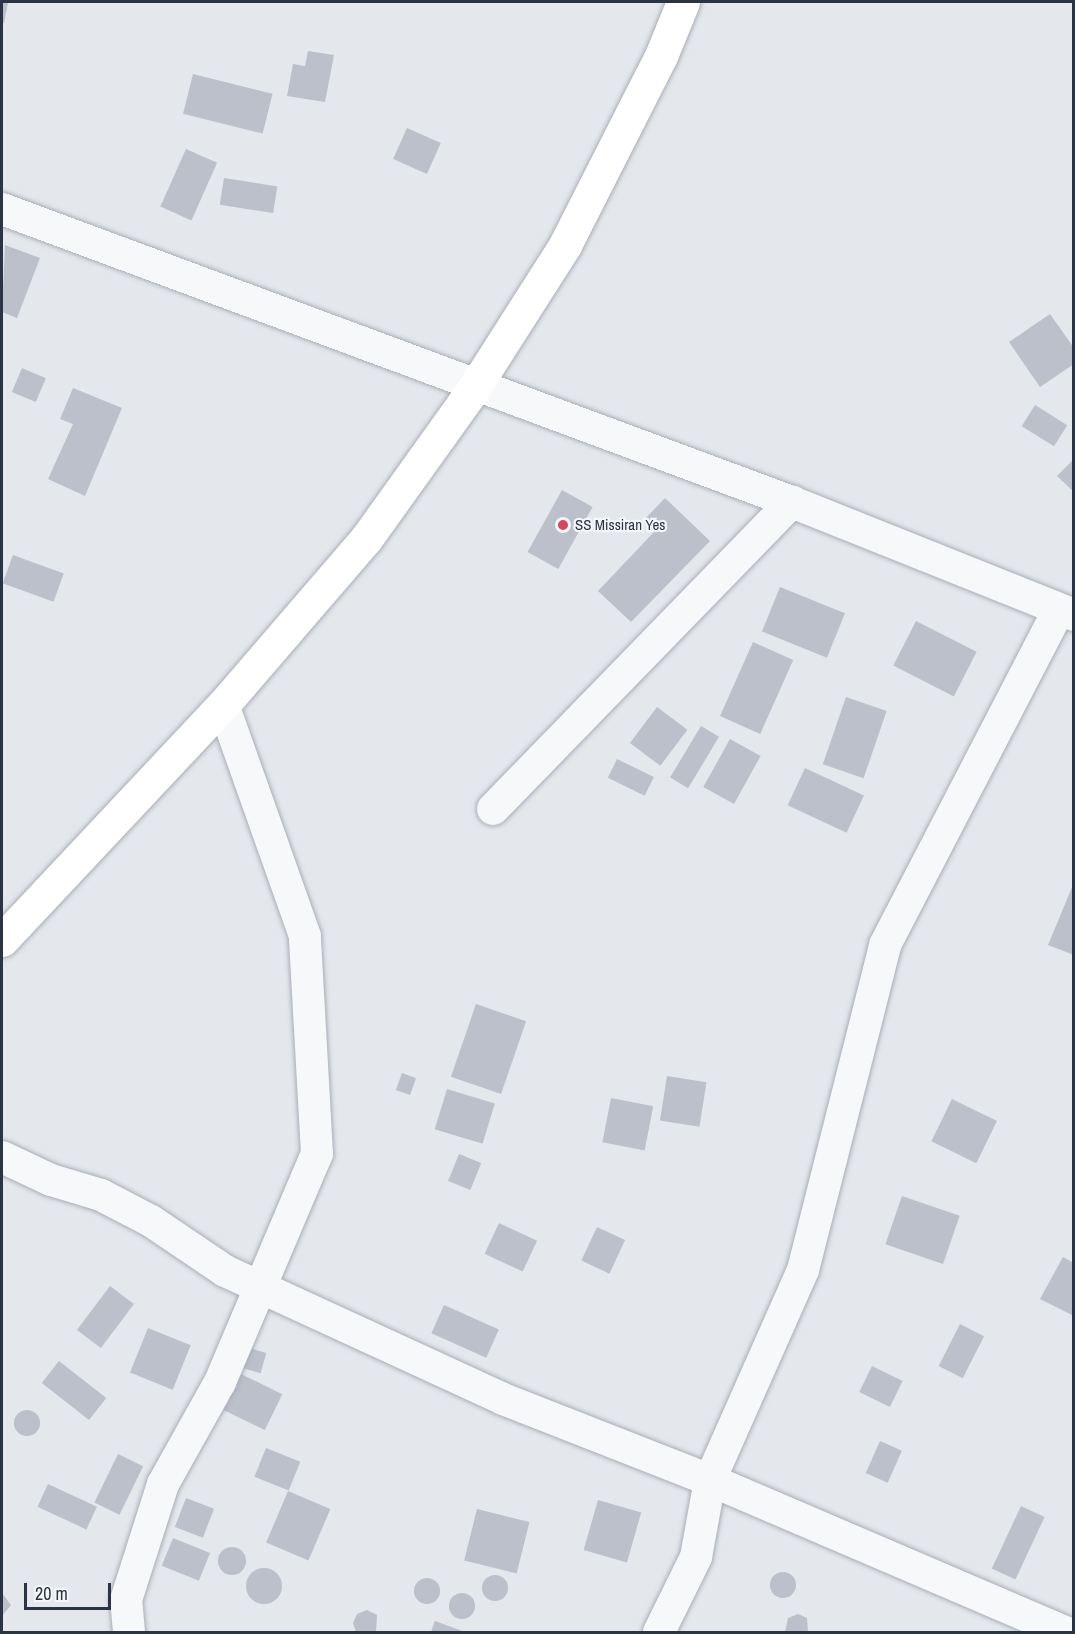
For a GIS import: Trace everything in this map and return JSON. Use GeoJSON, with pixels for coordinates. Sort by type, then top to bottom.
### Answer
{"type":"FeatureCollection","features":[{"type":"Feature","properties":{"kind":"main road"},"geometry":{"type":"LineString","coordinates":[[2,940],[223,705],[366,539],[474,388],[565,245],[661,56],[683,2]]}},
{"type":"Feature","properties":{"kind":"street"},"geometry":{"type":"LineString","coordinates":[[2,209],[474,388],[792,502],[1066,612],[885,945],[803,1270],[710,1480],[696,1557],[659,1632]]}},
{"type":"Feature","properties":{"kind":"street"},"geometry":{"type":"LineString","coordinates":[[494,809],[792,502]]}},
{"type":"Feature","properties":{"kind":"street"},"geometry":{"type":"LineString","coordinates":[[129,1632],[126,1600],[163,1484],[220,1382],[317,1154],[305,936],[223,705]]}},
{"type":"Feature","properties":{"kind":"street"},"geometry":{"type":"LineString","coordinates":[[2,1157],[51,1180],[101,1195],[259,1288],[502,1399],[710,1480],[1065,1632]]}},
{"type":"Feature","properties":{"kind":"building"},"geometry":{"type":"Polygon","coordinates":[[[2,2],[8,2],[4,23],[2,23],[2,2]]]}},
{"type":"Feature","properties":{"kind":"building"},"geometry":{"type":"Polygon","coordinates":[[[308,51],[334,55],[325,102],[287,96],[293,64],[305,66],[308,51]]]}},
{"type":"Feature","properties":{"kind":"building"},"geometry":{"type":"Polygon","coordinates":[[[193,74],[273,94],[263,134],[183,114],[193,74]]]}},
{"type":"Feature","properties":{"kind":"building"},"geometry":{"type":"Polygon","coordinates":[[[407,128],[441,143],[427,174],[393,159],[407,128]]]}},
{"type":"Feature","properties":{"kind":"building"},"geometry":{"type":"Polygon","coordinates":[[[186,149],[217,163],[191,220],[160,207],[186,149]]]}},
{"type":"Feature","properties":{"kind":"building"},"geometry":{"type":"Polygon","coordinates":[[[224,178],[277,186],[273,213],[220,205],[224,178]]]}},
{"type":"Feature","properties":{"kind":"building"},"geometry":{"type":"Polygon","coordinates":[[[5,245],[40,258],[17,318],[2,312],[5,245]]]}},
{"type":"Feature","properties":{"kind":"building"},"geometry":{"type":"Polygon","coordinates":[[[1050,314],[1074,348],[1074,364],[1040,387],[1009,342],[1050,314]]]}},
{"type":"Feature","properties":{"kind":"building"},"geometry":{"type":"Polygon","coordinates":[[[22,368],[46,378],[36,402],[12,392],[22,368]]]}},
{"type":"Feature","properties":{"kind":"building"},"geometry":{"type":"Polygon","coordinates":[[[73,388],[122,408],[85,496],[48,479],[73,424],[60,419],[73,388]]]}},
{"type":"Feature","properties":{"kind":"building"},"geometry":{"type":"Polygon","coordinates":[[[1035,405],[1067,425],[1054,446],[1022,426],[1035,405]]]}},
{"type":"Feature","properties":{"kind":"building"},"geometry":{"type":"Polygon","coordinates":[[[1074,459],[1074,492],[1057,476],[1074,459]]]}},
{"type":"Feature","properties":{"kind":"building"},"geometry":{"type":"Polygon","coordinates":[[[562,490],[593,507],[558,569],[528,552],[562,490]]]}},
{"type":"Feature","properties":{"kind":"building"},"geometry":{"type":"Polygon","coordinates":[[[665,498],[710,541],[631,622],[598,591],[655,531],[644,520],[665,498]]]}},
{"type":"Feature","properties":{"kind":"building"},"geometry":{"type":"Polygon","coordinates":[[[13,555],[64,573],[53,602],[3,583],[13,555]]]}},
{"type":"Feature","properties":{"kind":"building"},"geometry":{"type":"Polygon","coordinates":[[[780,587],[845,613],[827,658],[762,632],[780,587]]]}},
{"type":"Feature","properties":{"kind":"building"},"geometry":{"type":"Polygon","coordinates":[[[916,621],[977,652],[954,696],[893,666],[916,621]]]}},
{"type":"Feature","properties":{"kind":"building"},"geometry":{"type":"Polygon","coordinates":[[[753,642],[793,660],[760,734],[720,716],[753,642]]]}},
{"type":"Feature","properties":{"kind":"building"},"geometry":{"type":"Polygon","coordinates":[[[846,697],[887,711],[864,778],[823,764],[846,697]]]}},
{"type":"Feature","properties":{"kind":"building"},"geometry":{"type":"Polygon","coordinates":[[[657,707],[687,730],[660,766],[630,743],[657,707]]]}},
{"type":"Feature","properties":{"kind":"building"},"geometry":{"type":"Polygon","coordinates":[[[701,726],[719,737],[688,788],[670,777],[701,726]]]}},
{"type":"Feature","properties":{"kind":"building"},"geometry":{"type":"Polygon","coordinates":[[[730,739],[761,756],[734,804],[703,787],[730,739]]]}},
{"type":"Feature","properties":{"kind":"building"},"geometry":{"type":"Polygon","coordinates":[[[617,759],[654,777],[645,796],[608,778],[617,759]]]}},
{"type":"Feature","properties":{"kind":"building"},"geometry":{"type":"Polygon","coordinates":[[[805,768],[864,795],[847,833],[788,805],[805,768]]]}},
{"type":"Feature","properties":{"kind":"building"},"geometry":{"type":"Polygon","coordinates":[[[1074,885],[1074,955],[1048,945],[1074,885]]]}},
{"type":"Feature","properties":{"kind":"building"},"geometry":{"type":"Polygon","coordinates":[[[476,1004],[526,1021],[501,1094],[451,1077],[476,1004]]]}},
{"type":"Feature","properties":{"kind":"building"},"geometry":{"type":"Polygon","coordinates":[[[402,1073],[416,1078],[410,1095],[396,1090],[402,1073]]]}},
{"type":"Feature","properties":{"kind":"building"},"geometry":{"type":"Polygon","coordinates":[[[667,1076],[707,1082],[699,1127],[660,1120],[667,1076]]]}},
{"type":"Feature","properties":{"kind":"building"},"geometry":{"type":"Polygon","coordinates":[[[447,1089],[495,1104],[483,1144],[435,1129],[447,1089]]]}},
{"type":"Feature","properties":{"kind":"building"},"geometry":{"type":"Polygon","coordinates":[[[611,1098],[653,1106],[645,1150],[602,1142],[611,1098]]]}},
{"type":"Feature","properties":{"kind":"building"},"geometry":{"type":"Polygon","coordinates":[[[952,1099],[997,1121],[976,1163],[931,1141],[952,1099]]]}},
{"type":"Feature","properties":{"kind":"building"},"geometry":{"type":"Polygon","coordinates":[[[459,1154],[481,1163],[470,1190],[448,1181],[459,1154]]]}},
{"type":"Feature","properties":{"kind":"building"},"geometry":{"type":"Polygon","coordinates":[[[902,1196],[960,1216],[943,1264],[885,1244],[902,1196]]]}},
{"type":"Feature","properties":{"kind":"building"},"geometry":{"type":"Polygon","coordinates":[[[499,1223],[537,1241],[523,1272],[485,1254],[499,1223]]]}},
{"type":"Feature","properties":{"kind":"building"},"geometry":{"type":"Polygon","coordinates":[[[597,1227],[625,1240],[609,1274],[581,1261],[597,1227]]]}},
{"type":"Feature","properties":{"kind":"building"},"geometry":{"type":"Polygon","coordinates":[[[1063,1257],[1074,1263],[1074,1316],[1040,1299],[1063,1257]]]}},
{"type":"Feature","properties":{"kind":"building"},"geometry":{"type":"Polygon","coordinates":[[[110,1286],[134,1304],[101,1348],[77,1330],[110,1286]]]}},
{"type":"Feature","properties":{"kind":"building"},"geometry":{"type":"Polygon","coordinates":[[[444,1305],[499,1329],[486,1358],[431,1333],[444,1305]]]}},
{"type":"Feature","properties":{"kind":"building"},"geometry":{"type":"Polygon","coordinates":[[[960,1324],[984,1336],[963,1378],[939,1366],[960,1324]]]}},
{"type":"Feature","properties":{"kind":"building"},"geometry":{"type":"Polygon","coordinates":[[[148,1328],[191,1345],[173,1390],[130,1373],[148,1328]]]}},
{"type":"Feature","properties":{"kind":"building"},"geometry":{"type":"Polygon","coordinates":[[[249,1348],[266,1353],[261,1373],[243,1368],[249,1348]]]}},
{"type":"Feature","properties":{"kind":"building"},"geometry":{"type":"Polygon","coordinates":[[[59,1361],[106,1398],[89,1420],[42,1383],[59,1361]]]}},
{"type":"Feature","properties":{"kind":"building"},"geometry":{"type":"Polygon","coordinates":[[[872,1366],[903,1381],[890,1407],[859,1392],[872,1366]]]}},
{"type":"Feature","properties":{"kind":"building"},"geometry":{"type":"Polygon","coordinates":[[[241,1374],[282,1394],[265,1430],[223,1410],[241,1374]]]}},
{"type":"Feature","properties":{"kind":"building"},"geometry":{"type":"Polygon","coordinates":[[[27,1410],[36,1414],[40,1423],[36,1432],[27,1436],[18,1432],[14,1423],[18,1414],[27,1410]]]}},
{"type":"Feature","properties":{"kind":"building"},"geometry":{"type":"Polygon","coordinates":[[[880,1441],[902,1451],[888,1483],[866,1473],[880,1441]]]}},
{"type":"Feature","properties":{"kind":"building"},"geometry":{"type":"Polygon","coordinates":[[[266,1448],[300,1462],[289,1491],[254,1477],[266,1448]]]}},
{"type":"Feature","properties":{"kind":"building"},"geometry":{"type":"Polygon","coordinates":[[[118,1454],[143,1466],[119,1515],[94,1503],[118,1454]]]}},
{"type":"Feature","properties":{"kind":"building"},"geometry":{"type":"Polygon","coordinates":[[[48,1484],[97,1507],[86,1529],[37,1507],[48,1484]]]}},
{"type":"Feature","properties":{"kind":"building"},"geometry":{"type":"Polygon","coordinates":[[[288,1491],[330,1509],[308,1561],[266,1543],[288,1491]]]}},
{"type":"Feature","properties":{"kind":"building"},"geometry":{"type":"Polygon","coordinates":[[[186,1498],[214,1509],[203,1538],[175,1527],[186,1498]]]}},
{"type":"Feature","properties":{"kind":"building"},"geometry":{"type":"Polygon","coordinates":[[[598,1500],[641,1512],[627,1562],[584,1550],[598,1500]]]}},
{"type":"Feature","properties":{"kind":"building"},"geometry":{"type":"Polygon","coordinates":[[[1021,1506],[1045,1517],[1015,1580],[992,1569],[1021,1506]]]}},
{"type":"Feature","properties":{"kind":"building"},"geometry":{"type":"Polygon","coordinates":[[[477,1509],[529,1522],[517,1573],[464,1560],[477,1509]]]}},
{"type":"Feature","properties":{"kind":"building"},"geometry":{"type":"Polygon","coordinates":[[[173,1538],[210,1553],[199,1581],[162,1566],[173,1538]]]}},
{"type":"Feature","properties":{"kind":"building"},"geometry":{"type":"Polygon","coordinates":[[[232,1547],[242,1551],[246,1561],[242,1571],[232,1575],[222,1571],[218,1561],[222,1551],[232,1547]]]}},
{"type":"Feature","properties":{"kind":"building"},"geometry":{"type":"Polygon","coordinates":[[[264,1568],[277,1573],[282,1586],[277,1599],[264,1604],[251,1599],[246,1586],[251,1573],[264,1568]]]}},
{"type":"Feature","properties":{"kind":"building"},"geometry":{"type":"Polygon","coordinates":[[[783,1572],[792,1576],[796,1585],[792,1594],[783,1598],[774,1594],[770,1585],[774,1576],[783,1572]]]}},
{"type":"Feature","properties":{"kind":"building"},"geometry":{"type":"Polygon","coordinates":[[[495,1575],[504,1579],[508,1588],[504,1597],[495,1601],[486,1597],[482,1588],[486,1579],[495,1575]]]}},
{"type":"Feature","properties":{"kind":"building"},"geometry":{"type":"Polygon","coordinates":[[[427,1578],[436,1582],[440,1591],[436,1600],[427,1604],[418,1600],[414,1591],[418,1582],[427,1578]]]}},
{"type":"Feature","properties":{"kind":"building"},"geometry":{"type":"Polygon","coordinates":[[[2,1593],[11,1605],[2,1616],[2,1593]]]}},
{"type":"Feature","properties":{"kind":"building"},"geometry":{"type":"Polygon","coordinates":[[[462,1593],[471,1597],[475,1606],[471,1615],[462,1619],[453,1615],[449,1606],[453,1597],[462,1593]]]}},
{"type":"Feature","properties":{"kind":"building"},"geometry":{"type":"Polygon","coordinates":[[[367,1610],[377,1615],[376,1632],[356,1632],[353,1623],[357,1614],[367,1610]]]}},
{"type":"Feature","properties":{"kind":"building"},"geometry":{"type":"Polygon","coordinates":[[[798,1614],[807,1618],[808,1632],[785,1632],[788,1618],[798,1614]]]}},
{"type":"Feature","properties":{"kind":"building"},"geometry":{"type":"Polygon","coordinates":[[[435,1621],[465,1632],[431,1632],[435,1621]]]}},
{"type":"Feature","properties":{"kind":"place","name":"SS Missiran Yes"},"geometry":{"type":"Point","coordinates":[563,525]}}]}
